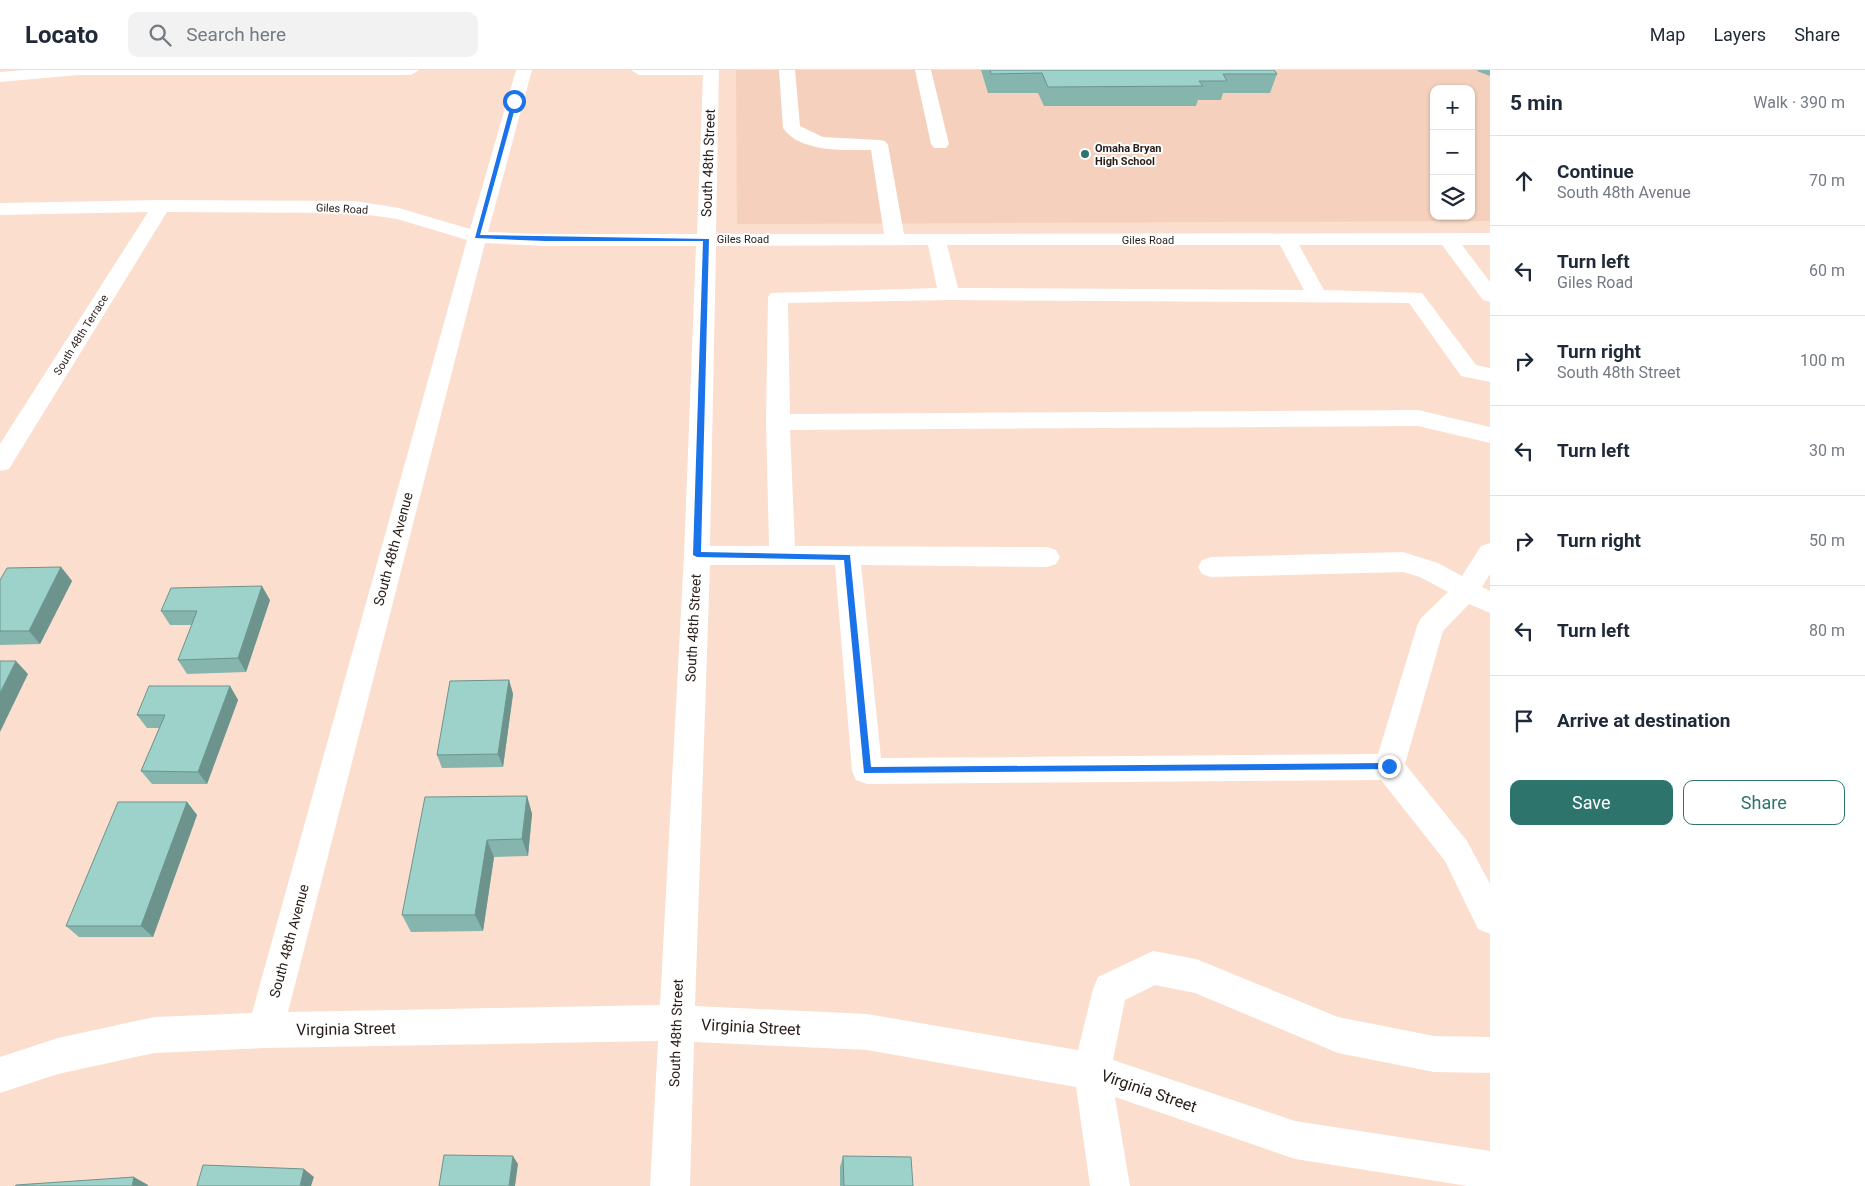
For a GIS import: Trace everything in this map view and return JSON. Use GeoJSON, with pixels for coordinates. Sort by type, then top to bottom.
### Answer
{"type":"FeatureCollection","features":[{"type":"Feature","properties":{"kind":"street"},"geometry":{"type":"LineString","coordinates":[[0,77],[78,70],[411,70]]}},
{"type":"Feature","properties":{"kind":"street","name":"South 48th Avenue"},"geometry":{"type":"LineString","coordinates":[[265,1030],[477,237],[524,70]]}},
{"type":"Feature","properties":{"kind":"street"},"geometry":{"type":"LineString","coordinates":[[639,70],[711,70]]}},
{"type":"Feature","properties":{"kind":"street","name":"South 48th Street"},"geometry":{"type":"LineString","coordinates":[[670,1186],[697,555],[711,70]]}},
{"type":"Feature","properties":{"kind":"street"},"geometry":{"type":"LineString","coordinates":[[787,70],[792,128],[803,138],[830,144],[879,145],[895,239]]}},
{"type":"Feature","properties":{"kind":"street"},"geometry":{"type":"LineString","coordinates":[[923,70],[940,144]]}},
{"type":"Feature","properties":{"kind":"street","name":"Giles Road"},"geometry":{"type":"LineString","coordinates":[[0,209],[162,206],[354,207],[399,214],[477,237],[545,240],[1490,239]]}},
{"type":"Feature","properties":{"kind":"street","name":"South 48th Terrace"},"geometry":{"type":"LineString","coordinates":[[0,463],[162,206]]}},
{"type":"Feature","properties":{"kind":"street"},"geometry":{"type":"LineString","coordinates":[[1448,239],[1490,296]]}},
{"type":"Feature","properties":{"kind":"street"},"geometry":{"type":"LineString","coordinates":[[936,240],[949,294]]}},
{"type":"Feature","properties":{"kind":"street"},"geometry":{"type":"LineString","coordinates":[[1287,240],[1317,296]]}},
{"type":"Feature","properties":{"kind":"street"},"geometry":{"type":"LineString","coordinates":[[782,556],[778,422],[778,297],[949,294],[1416,297],[1469,372],[1490,375]]}},
{"type":"Feature","properties":{"kind":"street"},"geometry":{"type":"LineString","coordinates":[[778,422],[1418,418],[1490,436]]}},
{"type":"Feature","properties":{"kind":"street"},"geometry":{"type":"LineString","coordinates":[[1389,766],[1431,626],[1478,598],[1490,553]]}},
{"type":"Feature","properties":{"kind":"street"},"geometry":{"type":"LineString","coordinates":[[697,555],[1047,557]]}},
{"type":"Feature","properties":{"kind":"street"},"geometry":{"type":"LineString","coordinates":[[847,557],[867,771],[1389,766]]}},
{"type":"Feature","properties":{"kind":"street"},"geometry":{"type":"LineString","coordinates":[[1211,567],[1403,562],[1429,570],[1478,598]]}},
{"type":"Feature","properties":{"kind":"street"},"geometry":{"type":"LineString","coordinates":[[1389,766],[1456,852],[1490,918]]}},
{"type":"Feature","properties":{"kind":"street"},"geometry":{"type":"LineString","coordinates":[[1110,1186],[1092,1071],[1110,989],[1153,968],[1196,976],[1338,1035],[1434,1054],[1490,1055]]}},
{"type":"Feature","properties":{"kind":"street","name":"Virginia Street"},"geometry":{"type":"LineString","coordinates":[[0,1074],[58,1056],[154,1035],[265,1030],[676,1023],[867,1032],[1092,1071],[1295,1140],[1490,1170]]}},
{"type":"Feature","properties":{"kind":"shaded area","name":"Omaha Bryan High School"},"geometry":{"type":"Polygon","coordinates":[[[736,70],[1490,70],[1490,221],[737,224],[736,70]]]}},
{"type":"Feature","properties":{"kind":"building"},"geometry":{"type":"Polygon","coordinates":[[[990,70],[1274,70],[1277,74],[1223,74],[1227,81],[1199,81],[1203,86],[1048,87],[1042,73],[991,74],[990,70]]]}},
{"type":"Feature","properties":{"kind":"building"},"geometry":{"type":"Polygon","coordinates":[[[61,567],[29,631],[0,631],[0,580],[7,568],[61,567]]]}},
{"type":"Feature","properties":{"kind":"building"},"geometry":{"type":"Polygon","coordinates":[[[262,586],[238,658],[178,660],[197,611],[161,611],[171,588],[262,586]]]}},
{"type":"Feature","properties":{"kind":"building"},"geometry":{"type":"Polygon","coordinates":[[[0,661],[16,661],[0,693],[0,661]]]}},
{"type":"Feature","properties":{"kind":"building"},"geometry":{"type":"Polygon","coordinates":[[[509,680],[498,754],[437,755],[450,681],[509,680]]]}},
{"type":"Feature","properties":{"kind":"building"},"geometry":{"type":"Polygon","coordinates":[[[149,686],[230,686],[198,772],[141,771],[165,715],[137,715],[149,686]]]}},
{"type":"Feature","properties":{"kind":"building"},"geometry":{"type":"Polygon","coordinates":[[[527,796],[522,839],[487,840],[475,915],[402,915],[425,797],[527,796]]]}},
{"type":"Feature","properties":{"kind":"building"},"geometry":{"type":"Polygon","coordinates":[[[118,802],[187,802],[141,926],[66,926],[118,802]]]}},
{"type":"Feature","properties":{"kind":"building"},"geometry":{"type":"Polygon","coordinates":[[[444,1155],[513,1156],[509,1186],[439,1186],[444,1155]]]}},
{"type":"Feature","properties":{"kind":"building"},"geometry":{"type":"Polygon","coordinates":[[[843,1156],[911,1157],[913,1186],[844,1186],[843,1156]]]}},
{"type":"Feature","properties":{"kind":"building"},"geometry":{"type":"Polygon","coordinates":[[[203,1165],[304,1169],[300,1186],[197,1186],[203,1165]]]}},
{"type":"Feature","properties":{"kind":"building"},"geometry":{"type":"Polygon","coordinates":[[[134,1177],[132,1186],[15,1186],[16,1185],[134,1177]]]}},
{"type":"Feature","properties":{"kind":"place","name":"Omaha Bryan High School"},"geometry":{"type":"Point","coordinates":[1085,154]}},
{"type":"Feature","properties":{"kind":"route"},"geometry":{"type":"LineString","coordinates":[[514,101],[477,237],[545,240],[706,239],[697,555],[847,557],[867,771],[1389,766]]}}]}
